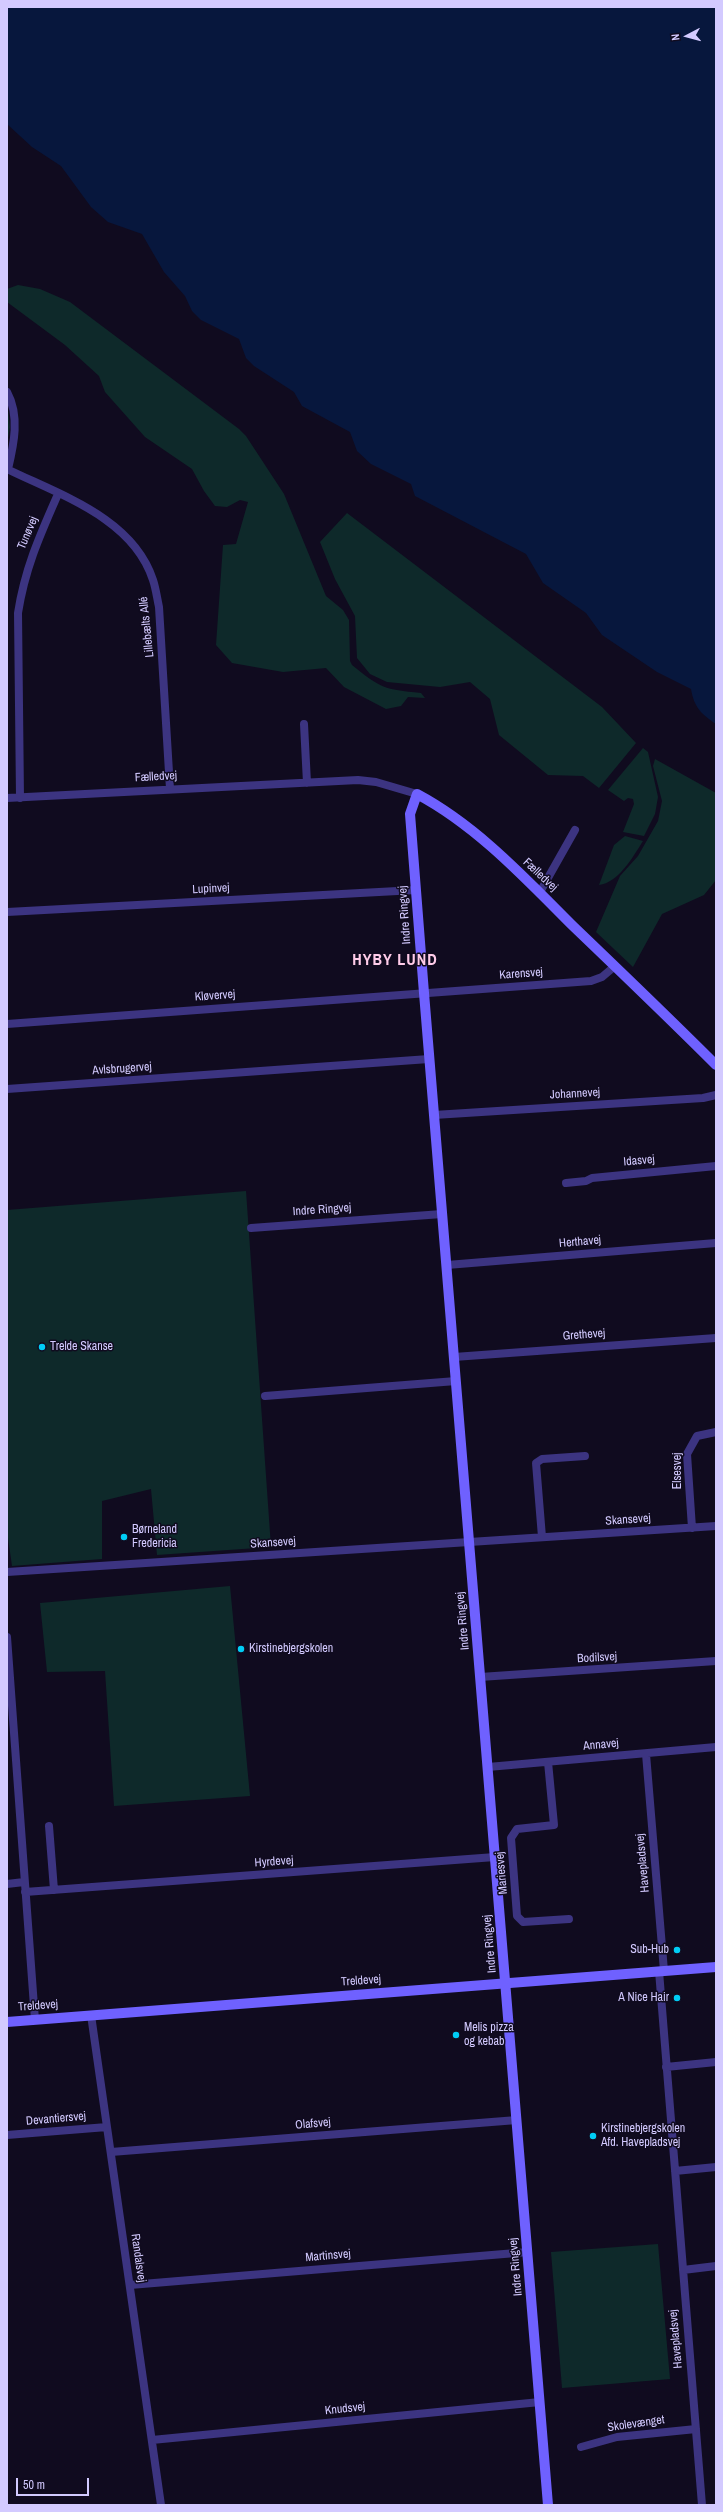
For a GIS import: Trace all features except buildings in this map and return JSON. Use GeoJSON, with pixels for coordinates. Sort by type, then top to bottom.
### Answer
{"type":"FeatureCollection","features":[{"type":"Feature","properties":{"kind":"street","name":"Lillebælts Allé"},"geometry":{"type":"LineString","coordinates":[[7,392],[15,416],[13,448],[7,469],[108,521],[126,537],[141,556],[153,580],[159,607],[170,789]]}},
{"type":"Feature","properties":{"kind":"street","name":"Tunøvej"},"geometry":{"type":"LineString","coordinates":[[20,798],[18,612],[22,584],[30,556],[58,494]]}},
{"type":"Feature","properties":{"kind":"street"},"geometry":{"type":"LineString","coordinates":[[304,724],[307,782]]}},
{"type":"Feature","properties":{"kind":"street","name":"Fælledvej"},"geometry":{"type":"LineString","coordinates":[[7,798],[307,782],[376,782],[417,794],[444,808],[464,823],[540,892],[716,1065]]}},
{"type":"Feature","properties":{"kind":"street","name":"Indre Ringvej"},"geometry":{"type":"LineString","coordinates":[[417,794],[410,814],[548,2505]]}},
{"type":"Feature","properties":{"kind":"street"},"geometry":{"type":"LineString","coordinates":[[540,892],[575,830]]}},
{"type":"Feature","properties":{"kind":"street","name":"Lupinvej"},"geometry":{"type":"LineString","coordinates":[[7,912],[416,890]]}},
{"type":"Feature","properties":{"kind":"street","name":"Karensvej"},"geometry":{"type":"LineString","coordinates":[[424,993],[591,981],[602,977],[616,966]]}},
{"type":"Feature","properties":{"kind":"street","name":"Kløvervej"},"geometry":{"type":"LineString","coordinates":[[7,1024],[424,993]]}},
{"type":"Feature","properties":{"kind":"street","name":"Avlsbrugervej"},"geometry":{"type":"LineString","coordinates":[[7,1089],[239,1074],[429,1059]]}},
{"type":"Feature","properties":{"kind":"street","name":"Johannevej"},"geometry":{"type":"LineString","coordinates":[[434,1115],[703,1098],[716,1094]]}},
{"type":"Feature","properties":{"kind":"street","name":"Idasvej"},"geometry":{"type":"LineString","coordinates":[[566,1183],[586,1181],[592,1178],[716,1166]]}},
{"type":"Feature","properties":{"kind":"street","name":"Indre Ringvej"},"geometry":{"type":"LineString","coordinates":[[252,1228],[442,1214]]}},
{"type":"Feature","properties":{"kind":"street","name":"Herthavej"},"geometry":{"type":"LineString","coordinates":[[446,1265],[716,1243]]}},
{"type":"Feature","properties":{"kind":"street","name":"Grethevej"},"geometry":{"type":"LineString","coordinates":[[454,1357],[716,1338]]}},
{"type":"Feature","properties":{"kind":"street"},"geometry":{"type":"LineString","coordinates":[[265,1396],[456,1381]]}},
{"type":"Feature","properties":{"kind":"street","name":"Elsesvej"},"geometry":{"type":"LineString","coordinates":[[692,1528],[687,1454],[697,1436],[716,1432]]}},
{"type":"Feature","properties":{"kind":"street"},"geometry":{"type":"LineString","coordinates":[[542,1537],[536,1463],[542,1459],[585,1456]]}},
{"type":"Feature","properties":{"kind":"street","name":"Skansevej"},"geometry":{"type":"LineString","coordinates":[[7,1572],[716,1526]]}},
{"type":"Feature","properties":{"kind":"street"},"geometry":{"type":"LineString","coordinates":[[7,1637],[35,2020]]}},
{"type":"Feature","properties":{"kind":"street","name":"Bodilsvej"},"geometry":{"type":"LineString","coordinates":[[480,1677],[716,1661]]}},
{"type":"Feature","properties":{"kind":"street","name":"Annavej"},"geometry":{"type":"LineString","coordinates":[[488,1767],[716,1748]]}},
{"type":"Feature","properties":{"kind":"street","name":"Havepladsvej"},"geometry":{"type":"LineString","coordinates":[[646,1754],[666,2067],[702,2505]]}},
{"type":"Feature","properties":{"kind":"street","name":"Mariesvej"},"geometry":{"type":"LineString","coordinates":[[548,1762],[554,1825],[517,1829],[511,1838],[517,1916],[523,1922],[569,1919]]}},
{"type":"Feature","properties":{"kind":"street"},"geometry":{"type":"LineString","coordinates":[[49,1826],[54,1890]]}},
{"type":"Feature","properties":{"kind":"street","name":"Hyrdevej"},"geometry":{"type":"LineString","coordinates":[[25,1892],[495,1857]]}},
{"type":"Feature","properties":{"kind":"street"},"geometry":{"type":"LineString","coordinates":[[7,1884],[24,1882]]}},
{"type":"Feature","properties":{"kind":"street","name":"Treldevej"},"geometry":{"type":"LineString","coordinates":[[7,2022],[716,1966]]}},
{"type":"Feature","properties":{"kind":"street","name":"Randalsvej"},"geometry":{"type":"LineString","coordinates":[[91,2015],[161,2505]]}},
{"type":"Feature","properties":{"kind":"street"},"geometry":{"type":"LineString","coordinates":[[666,2067],[716,2062]]}},
{"type":"Feature","properties":{"kind":"street","name":"Olafsvej"},"geometry":{"type":"LineString","coordinates":[[111,2152],[517,2120]]}},
{"type":"Feature","properties":{"kind":"street","name":"Devantiersvej"},"geometry":{"type":"LineString","coordinates":[[7,2135],[107,2127]]}},
{"type":"Feature","properties":{"kind":"street"},"geometry":{"type":"LineString","coordinates":[[675,2171],[716,2167]]}},
{"type":"Feature","properties":{"kind":"street","name":"Martinsvej"},"geometry":{"type":"LineString","coordinates":[[130,2285],[528,2252]]}},
{"type":"Feature","properties":{"kind":"street"},"geometry":{"type":"LineString","coordinates":[[683,2270],[716,2266]]}},
{"type":"Feature","properties":{"kind":"street","name":"Knudsvej"},"geometry":{"type":"LineString","coordinates":[[152,2440],[540,2402]]}},
{"type":"Feature","properties":{"kind":"street","name":"Skolevænget"},"geometry":{"type":"LineString","coordinates":[[581,2447],[617,2437],[696,2429]]}},
{"type":"Feature","properties":{"kind":"green space"},"geometry":{"type":"Polygon","coordinates":[[[18,285],[40,289],[70,302],[239,429],[246,436],[284,494],[326,596],[343,610],[349,620],[350,661],[352,665],[370,679],[390,689],[421,693],[425,698],[408,697],[401,706],[386,709],[344,687],[326,668],[283,672],[232,663],[216,645],[223,545],[236,544],[248,502],[240,500],[227,507],[215,506],[204,491],[192,469],[145,437],[105,392],[99,376],[65,345],[7,302],[7,289],[18,285]]]}},
{"type":"Feature","properties":{"kind":"green space"},"geometry":{"type":"Polygon","coordinates":[[[7,402],[10,427],[7,443],[7,402]]]}},
{"type":"Feature","properties":{"kind":"green space"},"geometry":{"type":"Polygon","coordinates":[[[347,513],[602,707],[636,743],[599,788],[583,776],[548,775],[499,735],[490,699],[470,682],[440,687],[387,682],[370,674],[357,658],[355,616],[335,579],[320,542],[347,513]]]}},
{"type":"Feature","properties":{"kind":"green space"},"geometry":{"type":"Polygon","coordinates":[[[643,748],[648,752],[658,797],[655,814],[644,836],[623,832],[634,804],[633,799],[628,798],[624,801],[608,790],[643,748]]]}},
{"type":"Feature","properties":{"kind":"green space"},"geometry":{"type":"Polygon","coordinates":[[[655,759],[716,793],[716,880],[704,895],[662,914],[633,967],[596,932],[620,876],[638,856],[658,821],[662,801],[653,766],[655,759]]]}},
{"type":"Feature","properties":{"kind":"green space"},"geometry":{"type":"Polygon","coordinates":[[[625,836],[643,841],[630,861],[619,874],[612,880],[599,885],[614,845],[625,836]]]}},
{"type":"Feature","properties":{"kind":"green space"},"geometry":{"type":"Polygon","coordinates":[[[246,1191],[271,1547],[157,1555],[151,1489],[102,1501],[102,1559],[12,1566],[7,1531],[7,1210],[246,1191]]]}},
{"type":"Feature","properties":{"kind":"green space"},"geometry":{"type":"Polygon","coordinates":[[[230,1586],[250,1796],[114,1806],[105,1671],[47,1672],[40,1603],[230,1586]]]}},
{"type":"Feature","properties":{"kind":"green space"},"geometry":{"type":"Polygon","coordinates":[[[658,2244],[670,2379],[562,2388],[551,2252],[658,2244]]]}},
{"type":"Feature","properties":{"kind":"water"},"geometry":{"type":"Polygon","coordinates":[[[7,7],[716,7],[716,724],[699,710],[694,701],[691,689],[657,672],[602,635],[586,613],[543,583],[526,554],[415,496],[411,484],[371,464],[357,451],[350,432],[302,406],[294,392],[254,366],[246,358],[239,339],[201,320],[192,311],[185,296],[164,272],[142,234],[108,222],[91,207],[61,166],[32,147],[7,124],[7,7]]]}},
{"type":"Feature","properties":{"kind":"place","name":"Trelde Skanse"},"geometry":{"type":"Point","coordinates":[42,1347]}},
{"type":"Feature","properties":{"kind":"place","name":"Børneland Fredericia"},"geometry":{"type":"Point","coordinates":[124,1537]}},
{"type":"Feature","properties":{"kind":"place","name":"Kirstinebjergskolen"},"geometry":{"type":"Point","coordinates":[241,1649]}},
{"type":"Feature","properties":{"kind":"place","name":"Sub-Hub"},"geometry":{"type":"Point","coordinates":[677,1950]}},
{"type":"Feature","properties":{"kind":"place","name":"A Nice Hair"},"geometry":{"type":"Point","coordinates":[677,1998]}},
{"type":"Feature","properties":{"kind":"place","name":"Melis pizza og kebab"},"geometry":{"type":"Point","coordinates":[456,2035]}},
{"type":"Feature","properties":{"kind":"place","name":"Kirstinebjergskolen Afd. Havepladsvej"},"geometry":{"type":"Point","coordinates":[593,2136]}},
{"type":"Feature","properties":{"kind":"district","name":"HYBY LUND"},"geometry":{"type":"Point","coordinates":[395,961]}}]}
